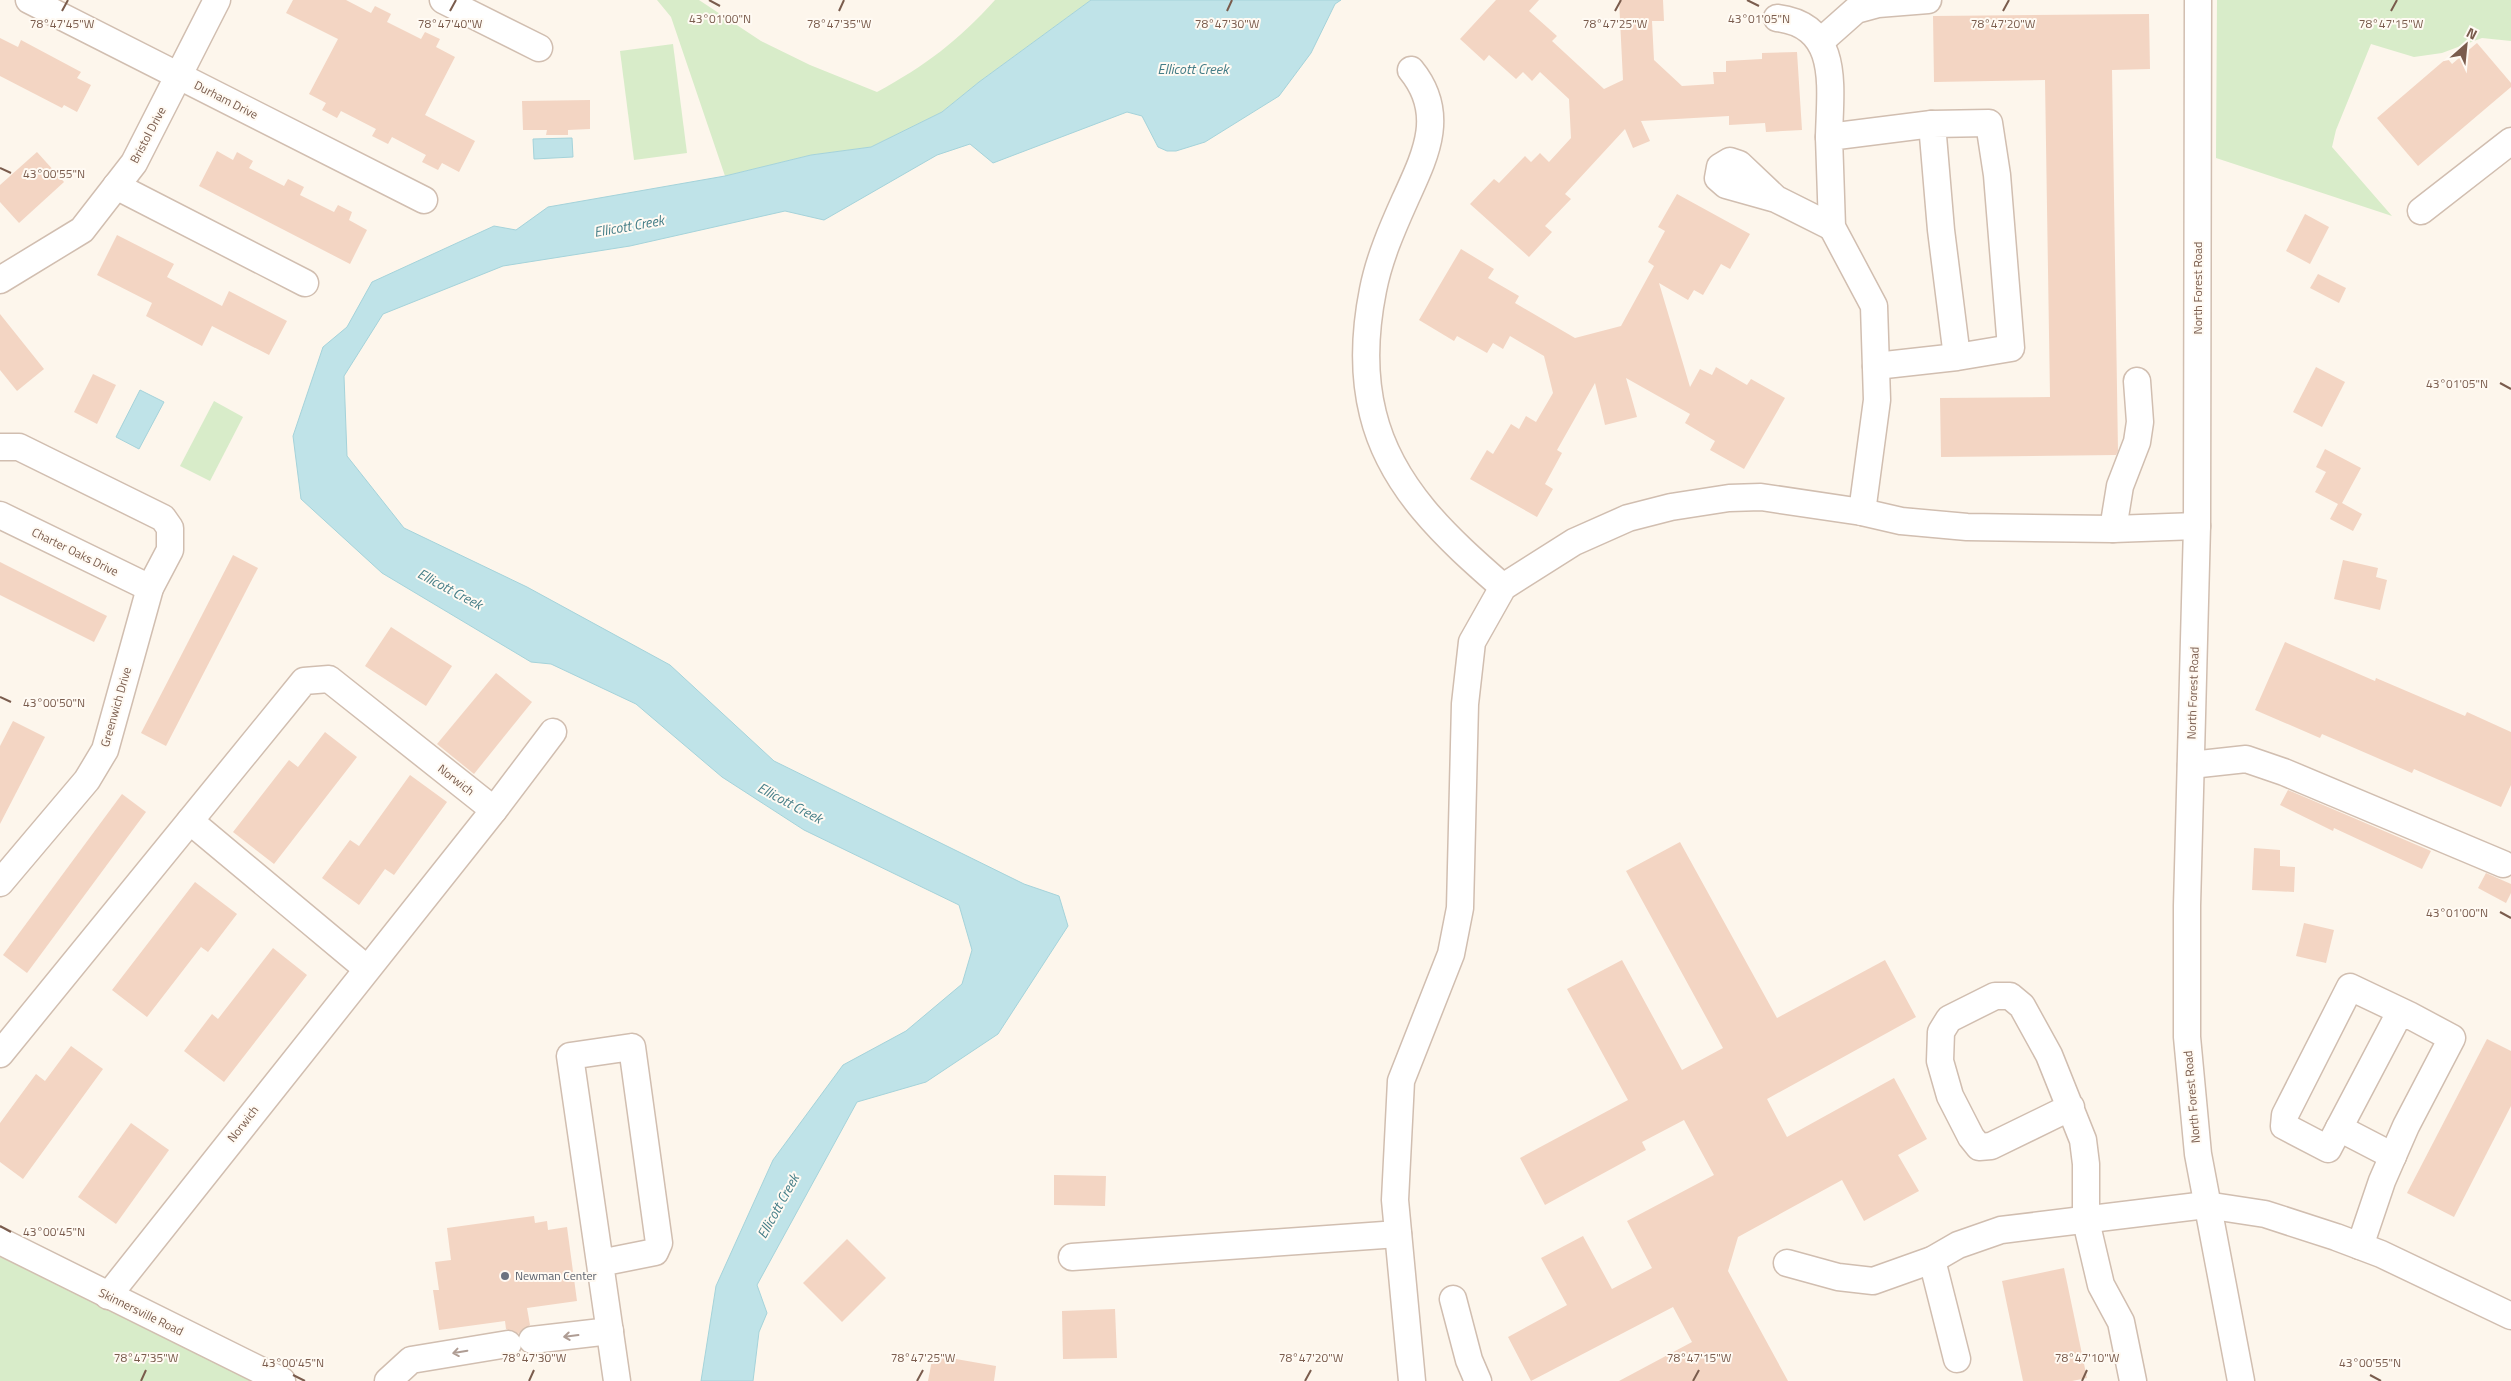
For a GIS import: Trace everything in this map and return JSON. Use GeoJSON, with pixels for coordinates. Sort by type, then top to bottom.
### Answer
{"type":"FeatureCollection","features":[{"type":"Feature","properties":{"kind":"street","name":"Bristol Drive"},"geometry":{"type":"LineString","coordinates":[[0,280],[82,230],[134,163],[217,0]]}},
{"type":"Feature","properties":{"kind":"street"},"geometry":{"type":"LineString","coordinates":[[443,0],[539,48]]}},
{"type":"Feature","properties":{"kind":"street"},"geometry":{"type":"LineString","coordinates":[[1820,41],[1856,10],[1878,4],[1928,0]]}},
{"type":"Feature","properties":{"kind":"street","name":"North Forest Road"},"geometry":{"type":"LineString","coordinates":[[2198,0],[2197,526],[2186,945],[2187,1037],[2198,1154],[2206,1205],[2241,1381]]}},
{"type":"Feature","properties":{"kind":"street","name":"Durham Drive"},"geometry":{"type":"LineString","coordinates":[[38,2],[424,200]]}},
{"type":"Feature","properties":{"kind":"street"},"geometry":{"type":"LineString","coordinates":[[1776,18],[1792,20],[1811,30],[1827,54],[1830,92],[1829,137],[1832,227],[1874,306],[1877,400],[1862,512]]}},
{"type":"Feature","properties":{"kind":"street"},"geometry":{"type":"LineString","coordinates":[[1411,70],[1422,83],[1429,103],[1431,119],[1420,169],[1388,239],[1373,289],[1366,343],[1367,379],[1373,415],[1385,446],[1406,489],[1447,538],[1503,587]]}},
{"type":"Feature","properties":{"kind":"street"},"geometry":{"type":"LineString","coordinates":[[1829,137],[1932,124],[1989,123],[1997,175],[2011,348],[1957,357],[1876,366]]}},
{"type":"Feature","properties":{"kind":"street"},"geometry":{"type":"LineString","coordinates":[[1932,124],[1941,230],[1957,357]]}},
{"type":"Feature","properties":{"kind":"street"},"geometry":{"type":"LineString","coordinates":[[2421,211],[2511,141]]}},
{"type":"Feature","properties":{"kind":"street"},"geometry":{"type":"LineString","coordinates":[[116,186],[306,283]]}},
{"type":"Feature","properties":{"kind":"street"},"geometry":{"type":"LineString","coordinates":[[1776,199],[1832,227]]}},
{"type":"Feature","properties":{"kind":"street"},"geometry":{"type":"LineString","coordinates":[[2114,529],[2120,486],[2137,442],[2140,422],[2137,381]]}},
{"type":"Feature","properties":{"kind":"street","name":"Greenwich Drive"},"geometry":{"type":"LineString","coordinates":[[0,447],[19,447],[163,518],[170,528],[170,550],[150,588],[105,750],[87,780],[0,883]]}},
{"type":"Feature","properties":{"kind":"street"},"geometry":{"type":"LineString","coordinates":[[1412,1381],[1395,1200],[1401,1081],[1451,954],[1460,908],[1465,704],[1472,642],[1503,587],[1574,542],[1628,518],[1671,507],[1729,498],[1761,497],[1862,512],[1901,520],[1967,527],[2114,529],[2197,526]]}},
{"type":"Feature","properties":{"kind":"street","name":"Charter Oaks Drive"},"geometry":{"type":"LineString","coordinates":[[0,515],[150,588]]}},
{"type":"Feature","properties":{"kind":"street","name":"Norwich"},"geometry":{"type":"LineString","coordinates":[[0,1054],[304,681],[329,679],[494,810],[366,968],[108,1296]]}},
{"type":"Feature","properties":{"kind":"street"},"geometry":{"type":"LineString","coordinates":[[494,810],[553,732]]}},
{"type":"Feature","properties":{"kind":"street"},"geometry":{"type":"LineString","coordinates":[[2191,765],[2246,759],[2284,772],[2503,864]]}},
{"type":"Feature","properties":{"kind":"street"},"geometry":{"type":"LineString","coordinates":[[190,821],[366,968]]}},
{"type":"Feature","properties":{"kind":"street"},"geometry":{"type":"LineString","coordinates":[[2360,1246],[2382,1181],[2393,1156],[2452,1038],[2409,1015],[2350,987],[2285,1115],[2284,1126],[2328,1149],[2397,1018],[2409,1015]]}},
{"type":"Feature","properties":{"kind":"street"},"geometry":{"type":"LineString","coordinates":[[2071,1107],[1991,1146],[1980,1146],[1971,1137],[1950,1096],[1940,1062],[1941,1032],[1949,1019],[1995,996],[2010,996],[2022,1006],[2049,1055],[2071,1107],[2083,1140],[2086,1164],[2086,1221],[2101,1285],[2121,1322],[2133,1381]]}},
{"type":"Feature","properties":{"kind":"street"},"geometry":{"type":"LineString","coordinates":[[600,1263],[655,1252],[658,1243],[632,1047],[570,1056],[617,1381]]}},
{"type":"Feature","properties":{"kind":"street"},"geometry":{"type":"LineString","coordinates":[[2339,1128],[2393,1156]]}},
{"type":"Feature","properties":{"kind":"street"},"geometry":{"type":"LineString","coordinates":[[1788,1263],[1838,1277],[1873,1281],[1932,1260],[1958,1246],[2001,1230],[2206,1205],[2265,1214],[2360,1246],[2511,1316]]}},
{"type":"Feature","properties":{"kind":"street"},"geometry":{"type":"LineString","coordinates":[[1072,1257],[1398,1234]]}},
{"type":"Feature","properties":{"kind":"street","name":"Skinnersville Road"},"geometry":{"type":"LineString","coordinates":[[0,1242],[282,1381]]}},
{"type":"Feature","properties":{"kind":"street"},"geometry":{"type":"LineString","coordinates":[[1932,1260],[1956,1359]]}},
{"type":"Feature","properties":{"kind":"street"},"geometry":{"type":"LineString","coordinates":[[1453,1299],[1469,1360],[1478,1381]]}},
{"type":"Feature","properties":{"kind":"street"},"geometry":{"type":"LineString","coordinates":[[397,1378],[411,1360],[520,1342],[610,1331]]}},
{"type":"Feature","properties":{"kind":"green space"},"geometry":{"type":"Polygon","coordinates":[[[657,0],[699,0],[761,41],[810,65],[877,92],[940,52],[968,28],[995,0],[1091,0],[979,82],[942,112],[871,147],[811,155],[725,176],[671,17],[657,0]]]}},
{"type":"Feature","properties":{"kind":"green space"},"geometry":{"type":"Polygon","coordinates":[[[2217,0],[2511,0],[2511,41],[2482,38],[2442,53],[2414,57],[2371,44],[2336,130],[2332,147],[2392,216],[2216,158],[2217,0]]]}},
{"type":"Feature","properties":{"kind":"green space"},"geometry":{"type":"Polygon","coordinates":[[[673,44],[687,153],[634,160],[620,51],[673,44]]]}},
{"type":"Feature","properties":{"kind":"green space"},"geometry":{"type":"Polygon","coordinates":[[[214,401],[243,417],[210,481],[180,466],[214,401]]]}},
{"type":"Feature","properties":{"kind":"green space"},"geometry":{"type":"Polygon","coordinates":[[[0,1257],[21,1266],[257,1381],[0,1381],[0,1257]]]}},
{"type":"Feature","properties":{"kind":"water","name":"Ellicott Creek"},"geometry":{"type":"Polygon","coordinates":[[[1091,0],[1341,0],[1335,4],[1311,53],[1279,96],[1205,142],[1176,151],[1167,151],[1158,147],[1142,116],[1127,112],[993,163],[970,144],[937,155],[824,220],[785,211],[630,246],[503,266],[383,314],[344,376],[347,456],[404,528],[527,587],[670,665],[774,761],[1024,884],[1059,896],[1068,926],[998,1034],[926,1082],[857,1102],[757,1285],[767,1313],[759,1332],[753,1381],[701,1381],[716,1286],[773,1160],[843,1065],[906,1031],[962,984],[972,950],[959,905],[804,830],[722,777],[636,704],[551,664],[531,662],[382,573],[301,499],[293,436],[323,347],[347,327],[372,282],[494,226],[516,230],[548,207],[725,176],[811,155],[871,147],[942,112],[979,82],[1091,0]]]}},
{"type":"Feature","properties":{"kind":"water"},"geometry":{"type":"Polygon","coordinates":[[[572,138],[573,157],[534,159],[533,139],[572,138]]]}},
{"type":"Feature","properties":{"kind":"water"},"geometry":{"type":"Polygon","coordinates":[[[140,390],[164,402],[139,449],[116,437],[140,390]]]}},
{"type":"Feature","properties":{"kind":"building"},"geometry":{"type":"Polygon","coordinates":[[[293,0],[346,0],[371,13],[375,6],[391,14],[387,22],[421,39],[425,32],[440,39],[436,47],[455,57],[425,115],[475,141],[459,172],[442,163],[438,170],[422,162],[426,155],[392,137],[388,144],[372,136],[376,129],[341,111],[337,118],[322,110],[326,103],[309,94],[338,39],[286,13],[293,0]]]}},
{"type":"Feature","properties":{"kind":"building"},"geometry":{"type":"Polygon","coordinates":[[[1496,0],[1539,0],[1529,11],[1557,36],[1552,41],[1604,89],[1623,80],[1619,0],[1663,0],[1664,21],[1652,21],[1654,60],[1682,86],[1714,84],[1713,72],[1726,72],[1726,61],[1762,59],[1762,53],[1797,52],[1802,130],[1766,132],[1765,123],[1729,125],[1729,116],[1641,121],[1650,141],[1633,148],[1625,129],[1565,194],[1571,199],[1545,226],[1552,232],[1529,257],[1470,204],[1494,179],[1499,183],[1525,156],[1531,162],[1540,153],[1549,162],[1571,138],[1569,99],[1540,72],[1532,81],[1523,72],[1516,79],[1489,55],[1484,61],[1460,39],[1496,0]]]}},
{"type":"Feature","properties":{"kind":"building"},"geometry":{"type":"Polygon","coordinates":[[[2149,14],[2150,69],[2112,70],[2118,451],[2116,455],[1941,457],[1940,398],[2050,397],[2045,80],[1934,82],[1933,16],[2149,14]]]}},
{"type":"Feature","properties":{"kind":"building"},"geometry":{"type":"Polygon","coordinates":[[[0,38],[18,47],[21,40],[81,72],[77,78],[91,85],[77,112],[64,105],[62,108],[0,76],[0,38]]]}},
{"type":"Feature","properties":{"kind":"building"},"geometry":{"type":"Polygon","coordinates":[[[2477,43],[2511,83],[2511,87],[2418,166],[2377,118],[2447,58],[2452,64],[2477,43]]]}},
{"type":"Feature","properties":{"kind":"building"},"geometry":{"type":"Polygon","coordinates":[[[590,100],[590,129],[568,130],[568,135],[546,135],[547,130],[523,130],[522,101],[590,100]]]}},
{"type":"Feature","properties":{"kind":"building"},"geometry":{"type":"Polygon","coordinates":[[[217,151],[233,160],[237,152],[253,161],[249,168],[284,186],[288,179],[304,187],[300,195],[334,212],[338,205],[352,212],[349,220],[367,230],[350,264],[199,186],[217,151]]]}},
{"type":"Feature","properties":{"kind":"building"},"geometry":{"type":"Polygon","coordinates":[[[37,152],[64,182],[19,223],[0,202],[0,185],[37,152]]]}},
{"type":"Feature","properties":{"kind":"building"},"geometry":{"type":"Polygon","coordinates":[[[1677,194],[1750,234],[1730,269],[1721,264],[1703,295],[1694,290],[1688,300],[1659,283],[1690,387],[1700,369],[1712,375],[1716,367],[1747,385],[1751,379],[1785,398],[1744,469],[1710,450],[1715,441],[1685,423],[1690,414],[1626,378],[1637,417],[1605,425],[1595,383],[1557,450],[1562,453],[1545,484],[1553,489],[1537,517],[1470,479],[1487,450],[1493,454],[1511,424],[1519,429],[1526,416],[1536,422],[1553,393],[1544,356],[1510,336],[1503,349],[1493,343],[1487,353],[1457,336],[1454,341],[1419,320],[1461,249],[1494,269],[1488,278],[1519,296],[1515,303],[1575,338],[1621,326],[1654,266],[1648,262],[1665,231],[1658,227],[1677,194]]]}},
{"type":"Feature","properties":{"kind":"building"},"geometry":{"type":"Polygon","coordinates":[[[2305,214],[2329,227],[2310,264],[2286,251],[2305,214]]]}},
{"type":"Feature","properties":{"kind":"building"},"geometry":{"type":"Polygon","coordinates":[[[117,235],[174,264],[167,277],[222,306],[229,291],[287,321],[269,355],[212,326],[202,346],[146,316],[152,303],[97,275],[117,235]]]}},
{"type":"Feature","properties":{"kind":"building"},"geometry":{"type":"Polygon","coordinates":[[[2318,274],[2346,288],[2339,303],[2310,288],[2318,274]]]}},
{"type":"Feature","properties":{"kind":"building"},"geometry":{"type":"Polygon","coordinates":[[[0,314],[44,369],[17,391],[0,370],[0,314]]]}},
{"type":"Feature","properties":{"kind":"building"},"geometry":{"type":"Polygon","coordinates":[[[2316,367],[2345,382],[2322,427],[2293,412],[2316,367]]]}},
{"type":"Feature","properties":{"kind":"building"},"geometry":{"type":"Polygon","coordinates":[[[93,374],[116,385],[97,424],[74,412],[93,374]]]}},
{"type":"Feature","properties":{"kind":"building"},"geometry":{"type":"Polygon","coordinates":[[[2325,449],[2361,468],[2342,503],[2362,514],[2353,531],[2330,519],[2338,504],[2315,492],[2326,472],[2316,467],[2325,449]]]}},
{"type":"Feature","properties":{"kind":"building"},"geometry":{"type":"Polygon","coordinates":[[[233,555],[258,568],[166,746],[141,733],[233,555]]]}},
{"type":"Feature","properties":{"kind":"building"},"geometry":{"type":"Polygon","coordinates":[[[2343,560],[2378,568],[2376,577],[2387,580],[2380,610],[2334,599],[2343,560]]]}},
{"type":"Feature","properties":{"kind":"building"},"geometry":{"type":"Polygon","coordinates":[[[0,562],[107,616],[94,642],[0,595],[0,562]]]}},
{"type":"Feature","properties":{"kind":"building"},"geometry":{"type":"Polygon","coordinates":[[[391,627],[452,666],[426,706],[365,666],[391,627]]]}},
{"type":"Feature","properties":{"kind":"building"},"geometry":{"type":"Polygon","coordinates":[[[2285,642],[2375,681],[2376,678],[2465,716],[2467,712],[2511,732],[2511,785],[2501,807],[2414,769],[2412,773],[2322,734],[2320,738],[2255,710],[2285,642]]]}},
{"type":"Feature","properties":{"kind":"building"},"geometry":{"type":"Polygon","coordinates":[[[496,673],[532,702],[474,774],[437,744],[496,673]]]}},
{"type":"Feature","properties":{"kind":"building"},"geometry":{"type":"Polygon","coordinates":[[[13,721],[45,737],[0,824],[0,746],[13,721]]]}},
{"type":"Feature","properties":{"kind":"building"},"geometry":{"type":"Polygon","coordinates":[[[325,732],[357,757],[274,864],[233,832],[289,760],[298,767],[325,732]]]}},
{"type":"Feature","properties":{"kind":"building"},"geometry":{"type":"Polygon","coordinates":[[[410,775],[447,802],[394,875],[385,869],[359,905],[322,878],[350,840],[359,846],[410,775]]]}},
{"type":"Feature","properties":{"kind":"building"},"geometry":{"type":"Polygon","coordinates":[[[2288,790],[2431,851],[2422,869],[2334,828],[2333,831],[2280,805],[2288,790]]]}},
{"type":"Feature","properties":{"kind":"building"},"geometry":{"type":"Polygon","coordinates":[[[122,794],[146,812],[27,973],[3,955],[122,794]]]}},
{"type":"Feature","properties":{"kind":"building"},"geometry":{"type":"Polygon","coordinates":[[[1680,842],[1777,1018],[1885,960],[1916,1017],[1767,1099],[1787,1137],[1894,1078],[1927,1139],[1898,1155],[1919,1191],[1864,1221],[1842,1180],[1738,1237],[1728,1271],[1788,1381],[1619,1381],[1692,1342],[1673,1307],[1531,1381],[1508,1337],[1567,1305],[1541,1258],[1583,1236],[1612,1289],[1652,1268],[1627,1221],[1714,1175],[1684,1120],[1642,1142],[1646,1150],[1545,1205],[1520,1158],[1628,1100],[1567,989],[1622,960],[1682,1070],[1723,1048],[1626,871],[1680,842]]]}},
{"type":"Feature","properties":{"kind":"building"},"geometry":{"type":"Polygon","coordinates":[[[2254,848],[2280,850],[2280,866],[2295,867],[2294,892],[2252,890],[2254,848]]]}},
{"type":"Feature","properties":{"kind":"building"},"geometry":{"type":"Polygon","coordinates":[[[2486,873],[2511,884],[2511,893],[2506,903],[2478,888],[2486,873]]]}},
{"type":"Feature","properties":{"kind":"building"},"geometry":{"type":"Polygon","coordinates":[[[195,882],[237,914],[208,952],[201,947],[147,1017],[112,990],[195,882]]]}},
{"type":"Feature","properties":{"kind":"building"},"geometry":{"type":"Polygon","coordinates":[[[2304,923],[2334,930],[2326,963],[2296,956],[2304,923]]]}},
{"type":"Feature","properties":{"kind":"building"},"geometry":{"type":"Polygon","coordinates":[[[273,948],[307,975],[224,1082],[184,1051],[212,1014],[218,1019],[273,948]]]}},
{"type":"Feature","properties":{"kind":"building"},"geometry":{"type":"Polygon","coordinates":[[[2487,1039],[2511,1051],[2511,1106],[2454,1217],[2407,1193],[2487,1039]]]}},
{"type":"Feature","properties":{"kind":"building"},"geometry":{"type":"Polygon","coordinates":[[[71,1046],[103,1069],[23,1179],[0,1162],[0,1123],[36,1074],[45,1081],[71,1046]]]}},
{"type":"Feature","properties":{"kind":"building"},"geometry":{"type":"Polygon","coordinates":[[[131,1123],[169,1150],[116,1224],[78,1197],[131,1123]]]}},
{"type":"Feature","properties":{"kind":"building"},"geometry":{"type":"Polygon","coordinates":[[[1054,1175],[1106,1176],[1105,1206],[1054,1205],[1054,1175]]]}},
{"type":"Feature","properties":{"kind":"building","name":"Newman Center"},"geometry":{"type":"Polygon","coordinates":[[[534,1216],[535,1223],[547,1221],[548,1230],[567,1227],[577,1301],[527,1308],[530,1325],[518,1334],[506,1329],[505,1321],[439,1330],[433,1290],[439,1290],[435,1262],[451,1260],[447,1228],[534,1216]]]}},
{"type":"Feature","properties":{"kind":"building"},"geometry":{"type":"Polygon","coordinates":[[[847,1239],[886,1278],[842,1322],[803,1283],[847,1239]]]}},
{"type":"Feature","properties":{"kind":"building"},"geometry":{"type":"Polygon","coordinates":[[[2064,1268],[2087,1378],[2072,1381],[2023,1381],[2002,1281],[2064,1268]]]}},
{"type":"Feature","properties":{"kind":"building"},"geometry":{"type":"Polygon","coordinates":[[[1115,1309],[1117,1358],[1063,1359],[1062,1311],[1115,1309]]]}},
{"type":"Feature","properties":{"kind":"building"},"geometry":{"type":"Polygon","coordinates":[[[933,1355],[996,1366],[994,1381],[928,1381],[933,1355]]]}},
{"type":"Feature","properties":{"kind":"place","name":"Newman Center"},"geometry":{"type":"Point","coordinates":[505,1276]}}]}
